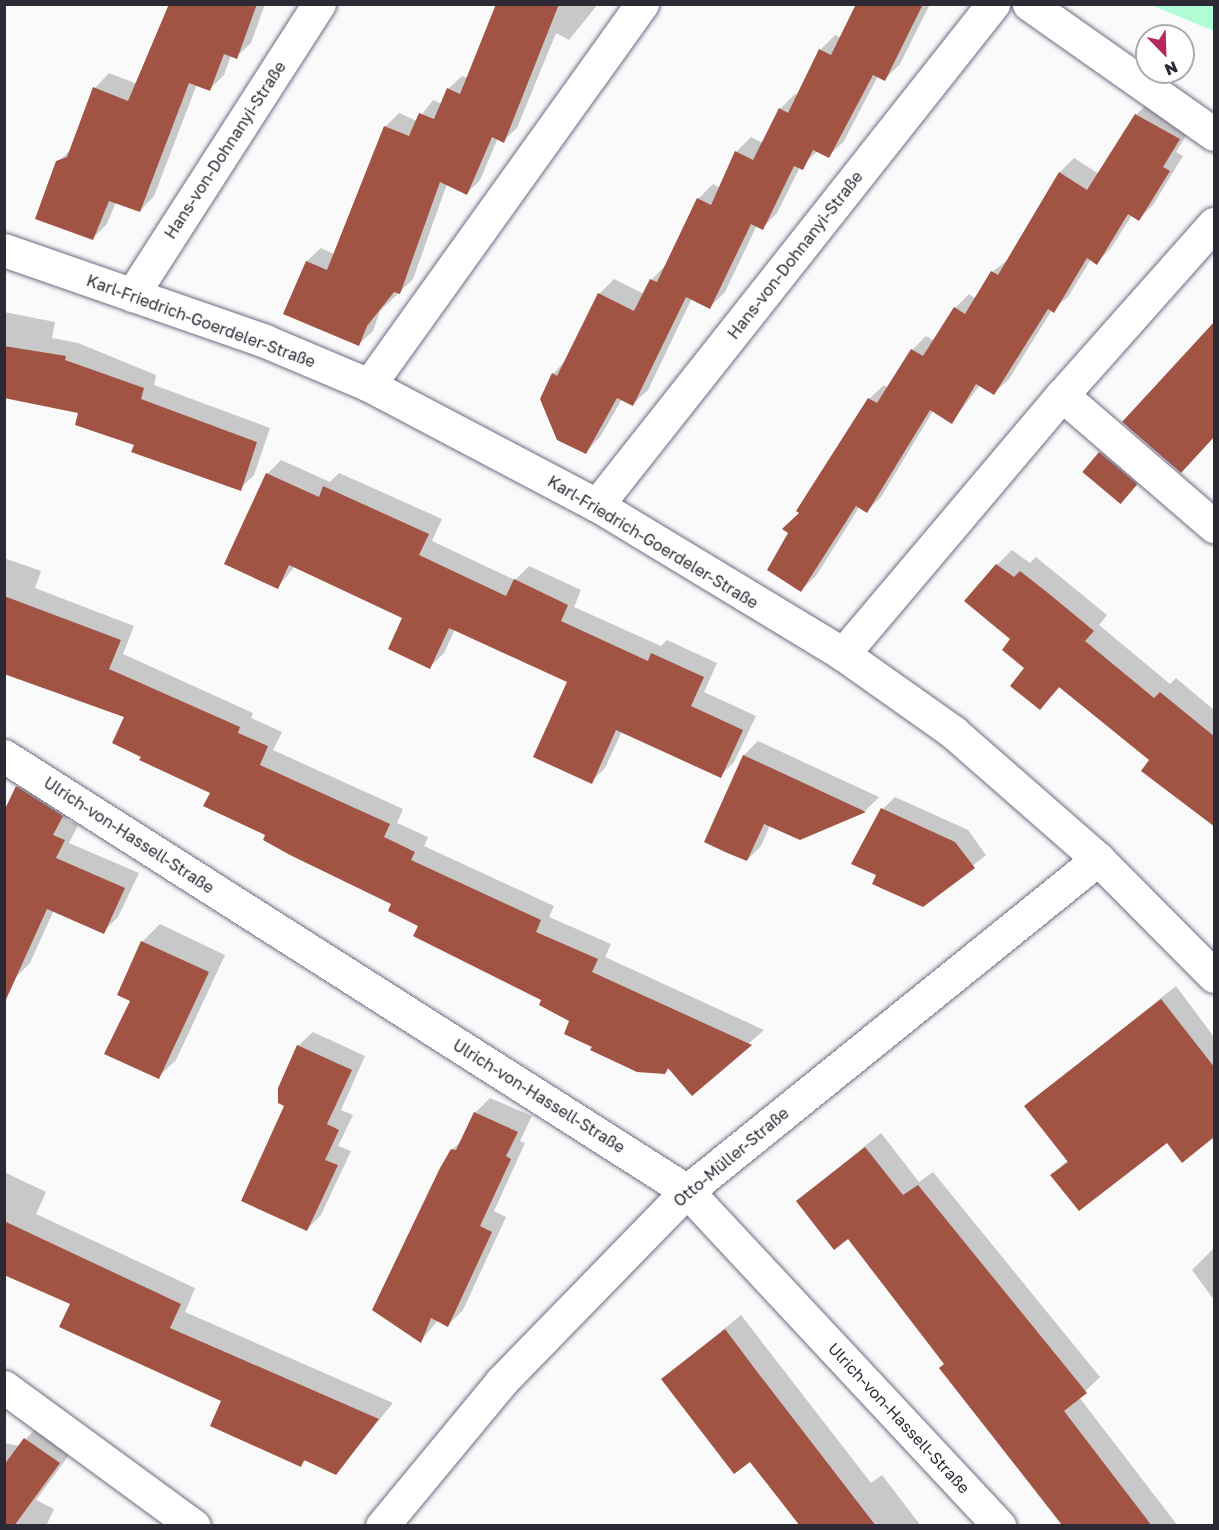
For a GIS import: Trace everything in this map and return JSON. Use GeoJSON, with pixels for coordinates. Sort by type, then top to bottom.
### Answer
{"type":"FeatureCollection","features":[{"type":"Feature","properties":{"kind":"street","name":"Hans-von-Dohnanyi-Straße"},"geometry":{"type":"LineString","coordinates":[[132,295],[319,4]]}},
{"type":"Feature","properties":{"kind":"street"},"geometry":{"type":"LineString","coordinates":[[369,385],[642,4]]}},
{"type":"Feature","properties":{"kind":"street","name":"Hans-von-Dohnanyi-Straße"},"geometry":{"type":"LineString","coordinates":[[597,505],[993,4]]}},
{"type":"Feature","properties":{"kind":"street"},"geometry":{"type":"LineString","coordinates":[[1029,4],[1215,134]]}},
{"type":"Feature","properties":{"kind":"street"},"geometry":{"type":"LineString","coordinates":[[843,654],[1062,394],[1215,224]]}},
{"type":"Feature","properties":{"kind":"street","name":"Karl-Friedrich-Goerdeler-Straße"},"geometry":{"type":"LineString","coordinates":[[4,250],[265,341],[369,385],[597,505],[843,654],[953,732],[1098,859],[1215,976]]}},
{"type":"Feature","properties":{"kind":"street"},"geometry":{"type":"LineString","coordinates":[[1062,394],[1215,526]]}},
{"type":"Feature","properties":{"kind":"street","name":"Ulrich-von-Hassell-Straße"},"geometry":{"type":"LineString","coordinates":[[4,756],[687,1191],[999,1526]]}},
{"type":"Feature","properties":{"kind":"street","name":"Otto-Müller-Straße"},"geometry":{"type":"LineString","coordinates":[[382,1526],[501,1382],[687,1191],[1098,859]]}},
{"type":"Feature","properties":{"kind":"street"},"geometry":{"type":"LineString","coordinates":[[4,1387],[194,1526]]}},
{"type":"Feature","properties":{"kind":"green space"},"geometry":{"type":"Polygon","coordinates":[[[1151,5],[1214,5],[1214,31],[1151,5]]]}},
{"type":"Feature","properties":{"kind":"building"},"geometry":{"type":"Polygon","coordinates":[[[169,4],[257,4],[237,59],[224,54],[210,91],[189,83],[140,212],[109,201],[93,240],[35,219],[56,161],[67,157],[93,87],[128,101],[169,4]]]}},
{"type":"Feature","properties":{"kind":"building"},"geometry":{"type":"Polygon","coordinates":[[[496,4],[559,4],[504,143],[492,137],[467,195],[440,182],[400,294],[394,292],[367,326],[359,346],[283,314],[306,261],[327,270],[384,126],[409,136],[419,113],[434,119],[447,88],[460,94],[496,4]]]}},
{"type":"Feature","properties":{"kind":"building"},"geometry":{"type":"Polygon","coordinates":[[[856,4],[923,4],[885,81],[873,75],[829,158],[813,150],[803,170],[794,166],[763,230],[751,224],[710,309],[686,297],[633,406],[617,398],[586,454],[557,440],[540,399],[552,373],[557,376],[598,293],[634,311],[650,279],[657,282],[697,198],[711,205],[735,151],[753,160],[779,108],[788,113],[819,49],[831,55],[856,4]]]}},
{"type":"Feature","properties":{"kind":"building"},"geometry":{"type":"Polygon","coordinates":[[[1135,114],[1180,139],[1163,167],[1170,171],[1139,221],[1128,214],[1097,265],[1087,258],[1054,313],[1048,309],[994,395],[976,384],[952,424],[930,410],[867,513],[856,506],[801,592],[767,570],[788,533],[782,529],[799,513],[796,511],[868,398],[877,403],[911,349],[923,356],[954,307],[965,314],[991,271],[998,275],[1059,172],[1087,190],[1135,114]]]}},
{"type":"Feature","properties":{"kind":"building"},"geometry":{"type":"Polygon","coordinates":[[[1215,321],[1215,436],[1181,473],[1122,422],[1215,321]]]}},
{"type":"Feature","properties":{"kind":"building"},"geometry":{"type":"Polygon","coordinates":[[[4,346],[66,356],[65,360],[144,388],[141,399],[257,442],[241,491],[131,452],[134,445],[75,425],[78,413],[4,398],[4,346]]]}},
{"type":"Feature","properties":{"kind":"building"},"geometry":{"type":"Polygon","coordinates":[[[1099,452],[1137,484],[1121,504],[1082,472],[1099,452]]]}},
{"type":"Feature","properties":{"kind":"building"},"geometry":{"type":"Polygon","coordinates":[[[266,473],[319,497],[323,486],[429,534],[419,555],[506,596],[514,579],[568,605],[561,621],[648,661],[651,653],[704,677],[691,706],[743,730],[721,778],[616,730],[592,784],[533,757],[567,682],[449,628],[430,669],[388,649],[402,618],[289,565],[278,589],[224,564],[266,473]]]}},
{"type":"Feature","properties":{"kind":"building"},"geometry":{"type":"Polygon","coordinates":[[[996,564],[1014,577],[1020,571],[1048,593],[1094,631],[1085,641],[1154,698],[1160,692],[1215,737],[1215,827],[1141,771],[1149,760],[1059,687],[1040,710],[1010,686],[1024,668],[1002,650],[1010,639],[964,601],[996,564]]]}},
{"type":"Feature","properties":{"kind":"building"},"geometry":{"type":"Polygon","coordinates":[[[4,596],[121,640],[109,669],[240,727],[238,733],[268,746],[260,765],[390,824],[384,837],[415,852],[411,860],[541,920],[536,932],[598,959],[592,972],[752,1045],[692,1096],[668,1068],[665,1074],[637,1072],[590,1050],[592,1047],[564,1034],[569,1021],[539,1005],[541,1000],[413,936],[418,926],[388,911],[391,904],[290,855],[263,840],[265,835],[203,806],[210,793],[139,760],[141,757],[112,743],[124,717],[4,674],[4,596]]]}},
{"type":"Feature","properties":{"kind":"building"},"geometry":{"type":"Polygon","coordinates":[[[743,755],[866,812],[800,840],[764,824],[747,861],[725,852],[704,842],[743,755]]]}},
{"type":"Feature","properties":{"kind":"building"},"geometry":{"type":"Polygon","coordinates":[[[16,786],[63,816],[53,835],[65,840],[56,858],[125,888],[104,934],[47,909],[4,1004],[4,811],[16,786]]]}},
{"type":"Feature","properties":{"kind":"building"},"geometry":{"type":"Polygon","coordinates":[[[881,808],[955,842],[975,868],[923,907],[872,884],[876,875],[851,864],[881,808]]]}},
{"type":"Feature","properties":{"kind":"building"},"geometry":{"type":"Polygon","coordinates":[[[141,941],[209,972],[159,1079],[104,1054],[130,1001],[117,995],[141,941]]]}},
{"type":"Feature","properties":{"kind":"building"},"geometry":{"type":"Polygon","coordinates":[[[1161,999],[1215,1068],[1215,1136],[1182,1163],[1167,1143],[1079,1211],[1050,1175],[1068,1162],[1024,1106],[1161,999]]]}},
{"type":"Feature","properties":{"kind":"building"},"geometry":{"type":"Polygon","coordinates":[[[297,1045],[352,1070],[327,1124],[339,1130],[325,1160],[338,1165],[307,1231],[241,1201],[284,1106],[278,1103],[278,1088],[297,1045]]]}},
{"type":"Feature","properties":{"kind":"building"},"geometry":{"type":"Polygon","coordinates":[[[474,1112],[518,1132],[506,1156],[511,1159],[480,1226],[492,1232],[448,1327],[431,1318],[421,1343],[372,1310],[440,1168],[451,1149],[456,1150],[474,1112]]]}},
{"type":"Feature","properties":{"kind":"building"},"geometry":{"type":"Polygon","coordinates":[[[865,1147],[903,1195],[918,1185],[1087,1393],[1064,1411],[1152,1526],[1063,1526],[939,1368],[944,1364],[848,1239],[834,1250],[796,1201],[865,1147]]]}},
{"type":"Feature","properties":{"kind":"building"},"geometry":{"type":"Polygon","coordinates":[[[4,1221],[181,1304],[170,1328],[379,1419],[336,1475],[304,1460],[301,1467],[210,1426],[221,1401],[59,1327],[70,1304],[4,1275],[4,1221]]]}},
{"type":"Feature","properties":{"kind":"building"},"geometry":{"type":"Polygon","coordinates":[[[725,1329],[876,1526],[800,1526],[750,1462],[734,1474],[661,1379],[725,1329]]]}},
{"type":"Feature","properties":{"kind":"building"},"geometry":{"type":"Polygon","coordinates":[[[24,1438],[60,1463],[14,1526],[4,1526],[4,1465],[24,1438]]]}}]}
